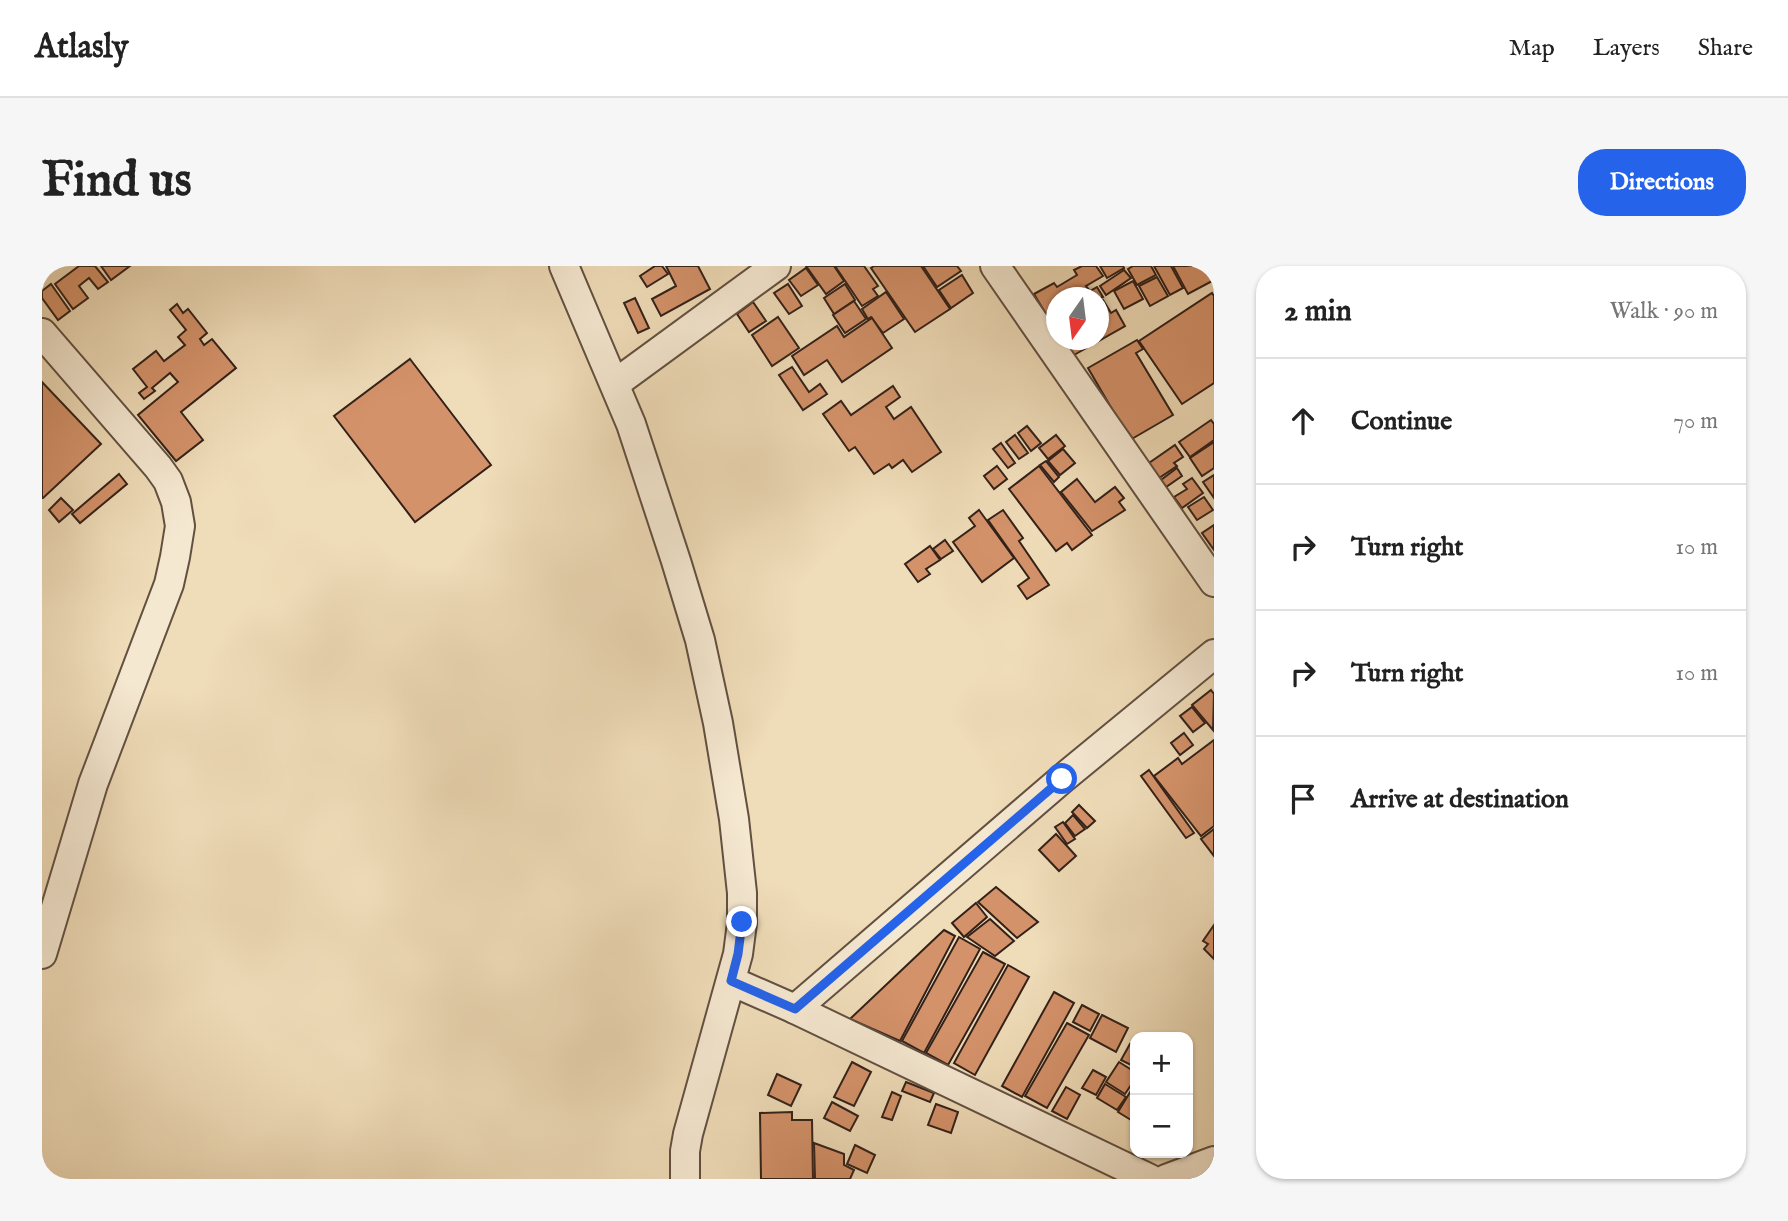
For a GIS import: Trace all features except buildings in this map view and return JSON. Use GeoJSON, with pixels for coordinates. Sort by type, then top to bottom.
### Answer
{"type":"FeatureCollection","features":[{"type":"Feature","properties":{"kind":"street"},"geometry":{"type":"LineString","coordinates":[[564,266],[616,383],[646,467],[700,640],[718,723],[734,819],[742,893],[738,954],[688,1133],[685,1179]]}},
{"type":"Feature","properties":{"kind":"street"},"geometry":{"type":"LineString","coordinates":[[616,383],[776,266]]}},
{"type":"Feature","properties":{"kind":"street"},"geometry":{"type":"LineString","coordinates":[[995,266],[1214,582]]}},
{"type":"Feature","properties":{"kind":"street"},"geometry":{"type":"LineString","coordinates":[[42,333],[163,474],[176,502],[180,526],[169,584],[93,784],[42,954]]}},
{"type":"Feature","properties":{"kind":"street"},"geometry":{"type":"LineString","coordinates":[[795,1009],[1062,779],[1214,654]]}},
{"type":"Feature","properties":{"kind":"street"},"geometry":{"type":"LineString","coordinates":[[731,981],[1150,1179]]}},
{"type":"Feature","properties":{"kind":"street"},"geometry":{"type":"LineString","coordinates":[[1166,1179],[1214,1161]]}},
{"type":"Feature","properties":{"kind":"route"},"geometry":{"type":"LineString","coordinates":[[742,922],[731,981],[795,1009],[1062,779]]}}]}
